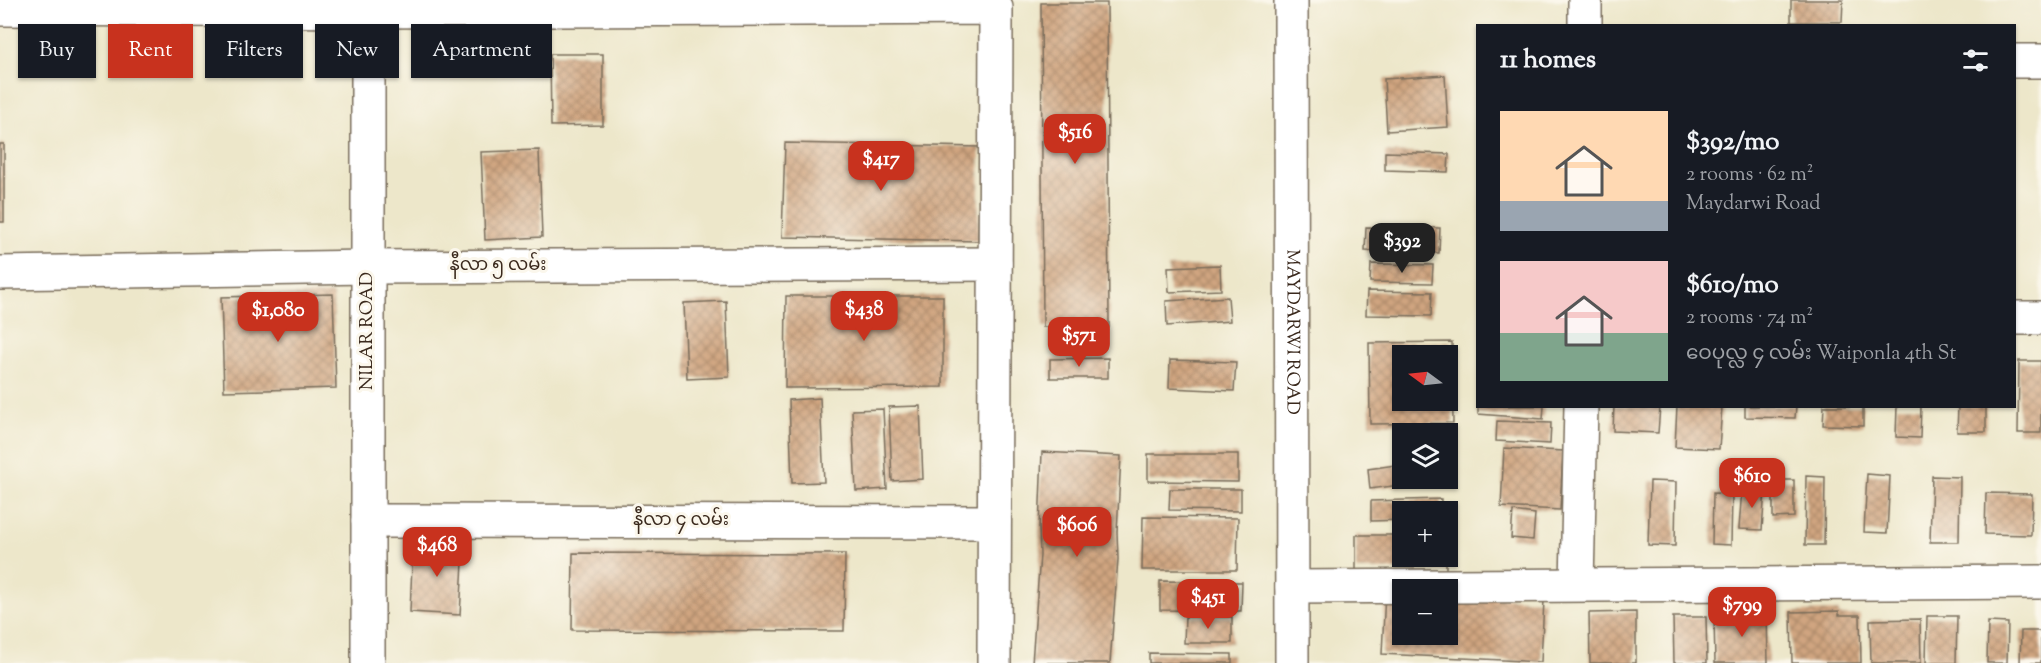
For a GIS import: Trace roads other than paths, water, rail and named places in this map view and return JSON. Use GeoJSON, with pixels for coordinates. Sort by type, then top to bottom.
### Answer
{"type":"FeatureCollection","features":[{"type":"Feature","properties":{"kind":"street","name":"MAYDARWI ROAD"},"geometry":{"type":"LineString","coordinates":[[1291,0],[1292,663]]}},
{"type":"Feature","properties":{"kind":"street"},"geometry":{"type":"LineString","coordinates":[[1585,0],[1585,24]]}},
{"type":"Feature","properties":{"kind":"street","name":"NILAR ROAD"},"geometry":{"type":"LineString","coordinates":[[368,5],[368,663]]}},
{"type":"Feature","properties":{"kind":"street"},"geometry":{"type":"LineString","coordinates":[[10,6],[996,8],[994,663]]}},
{"type":"Feature","properties":{"kind":"street"},"geometry":{"type":"LineString","coordinates":[[2016,61],[2041,60]]}},
{"type":"Feature","properties":{"kind":"street","name":"နီလာ ၅ လမ်း"},"geometry":{"type":"LineString","coordinates":[[0,273],[368,267],[995,264]]}},
{"type":"Feature","properties":{"kind":"street"},"geometry":{"type":"LineString","coordinates":[[2016,318],[2041,318]]}},
{"type":"Feature","properties":{"kind":"street"},"geometry":{"type":"LineString","coordinates":[[1577,584],[1581,408]]}},
{"type":"Feature","properties":{"kind":"street","name":"နီလာ ၄ လမ်း"},"geometry":{"type":"LineString","coordinates":[[368,521],[994,522]]}},
{"type":"Feature","properties":{"kind":"street"},"geometry":{"type":"LineString","coordinates":[[1292,587],[2041,582]]}}]}
